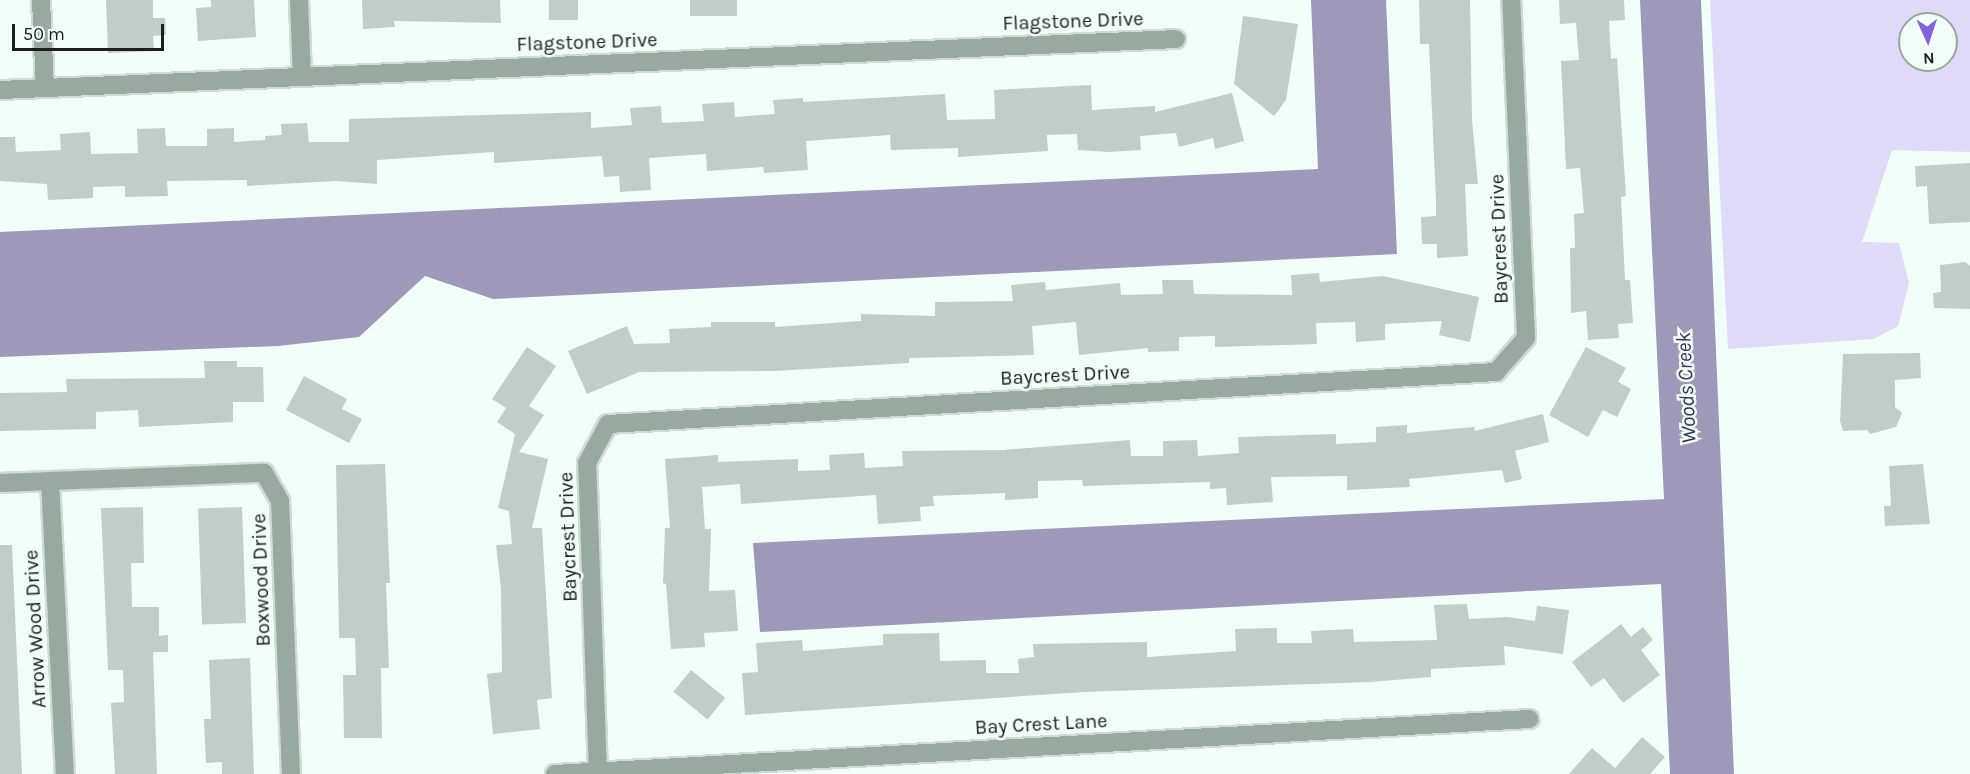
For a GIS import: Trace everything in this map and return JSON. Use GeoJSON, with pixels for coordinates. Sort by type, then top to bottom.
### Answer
{"type":"FeatureCollection","features":[{"type":"Feature","properties":{"kind":"street"},"geometry":{"type":"LineString","coordinates":[[41,0],[45,88]]}},
{"type":"Feature","properties":{"kind":"street"},"geometry":{"type":"LineString","coordinates":[[299,0],[302,77]]}},
{"type":"Feature","properties":{"kind":"street","name":"Baycrest Drive"},"geometry":{"type":"LineString","coordinates":[[598,773],[587,463],[608,424],[1496,372],[1526,338],[1511,0]]}},
{"type":"Feature","properties":{"kind":"street","name":"Flagstone Drive"},"geometry":{"type":"LineString","coordinates":[[0,90],[1176,39]]}},
{"type":"Feature","properties":{"kind":"street","name":"Boxwood Drive"},"geometry":{"type":"LineString","coordinates":[[0,483],[264,473],[280,501],[291,774]]}},
{"type":"Feature","properties":{"kind":"street","name":"Arrow Wood Drive"},"geometry":{"type":"LineString","coordinates":[[50,481],[64,774]]}},
{"type":"Feature","properties":{"kind":"street","name":"Bay Crest Lane"},"geometry":{"type":"LineString","coordinates":[[555,774],[1529,719]]}},
{"type":"Feature","properties":{"kind":"shaded area"},"geometry":{"type":"Polygon","coordinates":[[[1710,0],[1970,0],[1970,152],[1892,150],[1862,242],[1899,243],[1909,283],[1898,326],[1874,339],[1728,349],[1710,0]]]}},
{"type":"Feature","properties":{"kind":"water"},"geometry":{"type":"Polygon","coordinates":[[[1311,0],[1386,0],[1397,254],[493,299],[425,276],[359,337],[278,346],[0,357],[0,232],[1318,169],[1311,0]]]}},
{"type":"Feature","properties":{"kind":"water","name":"Woods Creek"},"geometry":{"type":"Polygon","coordinates":[[[1640,0],[1701,0],[1734,774],[1670,774],[1661,584],[760,632],[753,543],[1664,499],[1640,0]]]}},
{"type":"Feature","properties":{"kind":"building"},"geometry":{"type":"Polygon","coordinates":[[[106,0],[153,0],[153,18],[165,18],[166,35],[153,36],[154,51],[108,53],[106,0]]]}},
{"type":"Feature","properties":{"kind":"building"},"geometry":{"type":"Polygon","coordinates":[[[211,0],[254,0],[256,37],[198,41],[196,8],[211,7],[211,0]]]}},
{"type":"Feature","properties":{"kind":"building"},"geometry":{"type":"Polygon","coordinates":[[[362,0],[500,0],[501,23],[394,21],[395,27],[363,29],[362,0]]]}},
{"type":"Feature","properties":{"kind":"building"},"geometry":{"type":"Polygon","coordinates":[[[549,0],[578,0],[578,20],[549,20],[549,0]]]}},
{"type":"Feature","properties":{"kind":"building"},"geometry":{"type":"Polygon","coordinates":[[[690,0],[737,0],[737,16],[690,16],[690,0]]]}},
{"type":"Feature","properties":{"kind":"building"},"geometry":{"type":"Polygon","coordinates":[[[1419,0],[1470,0],[1472,120],[1478,184],[1465,184],[1468,256],[1437,258],[1437,244],[1422,244],[1421,217],[1436,216],[1436,202],[1429,44],[1420,44],[1419,0]]]}},
{"type":"Feature","properties":{"kind":"building"},"geometry":{"type":"Polygon","coordinates":[[[1559,0],[1624,0],[1625,20],[1609,21],[1611,59],[1617,58],[1626,196],[1621,197],[1625,280],[1630,280],[1633,323],[1618,324],[1619,338],[1588,340],[1586,311],[1571,313],[1570,248],[1575,248],[1574,214],[1584,213],[1580,168],[1566,169],[1561,61],[1579,60],[1576,23],[1560,24],[1559,0]]]}},
{"type":"Feature","properties":{"kind":"building"},"geometry":{"type":"Polygon","coordinates":[[[1243,16],[1298,24],[1286,100],[1274,116],[1234,84],[1243,16]]]}},
{"type":"Feature","properties":{"kind":"building"},"geometry":{"type":"Polygon","coordinates":[[[1091,85],[1092,110],[1155,106],[1155,112],[1232,93],[1244,141],[1215,149],[1213,138],[1179,147],[1176,133],[1140,136],[1141,150],[1108,152],[1078,150],[1077,134],[1047,135],[1048,151],[958,157],[958,148],[891,150],[890,135],[806,141],[808,170],[764,173],[763,167],[707,171],[706,154],[649,158],[651,190],[620,192],[619,176],[604,177],[602,156],[494,163],[494,152],[377,160],[377,184],[336,181],[247,186],[247,180],[167,181],[168,196],[125,197],[125,186],[93,187],[93,198],[48,200],[47,184],[0,181],[0,137],[15,137],[16,152],[61,150],[60,134],[90,132],[91,154],[138,153],[137,129],[165,128],[166,146],[207,146],[207,129],[234,128],[234,142],[265,140],[265,136],[282,135],[281,124],[307,123],[309,142],[349,142],[349,119],[591,112],[591,128],[632,125],[630,108],[661,106],[662,123],[704,121],[702,104],[734,102],[735,117],[775,114],[773,100],[803,98],[803,102],[945,94],[947,120],[995,119],[994,90],[1091,85]]]}},
{"type":"Feature","properties":{"kind":"building"},"geometry":{"type":"Polygon","coordinates":[[[1970,163],[1970,222],[1929,224],[1927,186],[1916,187],[1915,166],[1970,163]]]}},
{"type":"Feature","properties":{"kind":"building"},"geometry":{"type":"Polygon","coordinates":[[[1965,262],[1970,266],[1970,309],[1934,308],[1933,293],[1941,292],[1940,265],[1965,262]]]}},
{"type":"Feature","properties":{"kind":"building"},"geometry":{"type":"Polygon","coordinates":[[[1319,273],[1320,282],[1383,276],[1479,297],[1470,342],[1439,335],[1442,321],[1385,324],[1385,340],[1356,342],[1355,322],[1316,323],[1317,344],[1215,347],[1215,336],[1179,337],[1179,351],[1148,352],[1148,348],[1079,355],[1076,322],[1032,326],[1034,355],[909,358],[909,363],[774,371],[639,372],[587,394],[568,351],[627,326],[634,344],[670,343],[669,329],[711,327],[711,322],[775,322],[775,327],[861,321],[861,314],[935,316],[935,302],[1013,301],[1011,285],[1045,282],[1046,290],[1120,283],[1121,295],[1163,294],[1162,280],[1193,280],[1194,294],[1292,295],[1291,275],[1319,273]]]}},
{"type":"Feature","properties":{"kind":"building"},"geometry":{"type":"Polygon","coordinates":[[[527,347],[556,366],[529,406],[544,415],[519,452],[548,459],[532,528],[542,528],[552,698],[537,700],[540,729],[493,734],[487,674],[502,672],[501,588],[496,545],[512,544],[509,511],[498,508],[515,434],[497,422],[506,408],[492,399],[527,347]]]}},
{"type":"Feature","properties":{"kind":"building"},"geometry":{"type":"Polygon","coordinates":[[[1586,347],[1626,368],[1618,382],[1631,389],[1617,417],[1603,410],[1588,437],[1549,415],[1586,347]]]}},
{"type":"Feature","properties":{"kind":"building"},"geometry":{"type":"Polygon","coordinates":[[[1920,353],[1921,378],[1895,380],[1895,407],[1902,413],[1896,427],[1870,434],[1867,430],[1843,431],[1840,421],[1843,354],[1920,353]]]}},
{"type":"Feature","properties":{"kind":"building"},"geometry":{"type":"Polygon","coordinates":[[[204,361],[237,361],[237,367],[263,367],[264,402],[233,402],[233,422],[139,427],[138,410],[96,412],[96,429],[0,431],[0,393],[67,392],[66,379],[205,378],[204,361]]]}},
{"type":"Feature","properties":{"kind":"building"},"geometry":{"type":"Polygon","coordinates":[[[304,376],[347,399],[342,409],[362,419],[349,443],[286,410],[304,376]]]}},
{"type":"Feature","properties":{"kind":"building"},"geometry":{"type":"Polygon","coordinates":[[[1543,414],[1549,442],[1515,451],[1522,479],[1505,483],[1502,470],[1409,479],[1410,487],[1347,490],[1347,476],[1271,477],[1273,502],[1227,505],[1226,488],[1210,489],[1210,482],[1083,486],[1082,480],[1038,481],[1038,498],[1005,500],[1005,493],[933,496],[934,506],[920,507],[921,521],[878,524],[876,495],[741,504],[740,484],[702,487],[705,529],[711,529],[709,591],[735,590],[738,631],[704,633],[705,647],[671,649],[666,584],[663,583],[665,528],[670,528],[665,459],[718,455],[718,462],[798,459],[798,471],[830,470],[829,455],[864,453],[865,468],[903,466],[902,451],[1003,450],[1130,440],[1131,456],[1163,456],[1163,441],[1197,440],[1198,456],[1239,453],[1238,437],[1336,434],[1336,444],[1376,442],[1376,427],[1407,425],[1407,433],[1474,427],[1475,431],[1543,414]]]}},
{"type":"Feature","properties":{"kind":"building"},"geometry":{"type":"Polygon","coordinates":[[[385,464],[390,583],[386,583],[389,668],[381,668],[382,738],[344,738],[343,675],[356,675],[355,638],[339,638],[336,465],[385,464]]]}},
{"type":"Feature","properties":{"kind":"building"},"geometry":{"type":"Polygon","coordinates":[[[1923,464],[1930,524],[1885,526],[1884,506],[1891,506],[1889,466],[1923,464]]]}},
{"type":"Feature","properties":{"kind":"building"},"geometry":{"type":"Polygon","coordinates":[[[143,507],[144,563],[131,563],[132,607],[159,607],[159,636],[168,635],[168,652],[153,652],[157,774],[115,774],[111,703],[124,702],[123,670],[108,670],[101,508],[143,507]]]}},
{"type":"Feature","properties":{"kind":"building"},"geometry":{"type":"Polygon","coordinates":[[[242,507],[246,623],[202,624],[198,509],[242,507]]]}},
{"type":"Feature","properties":{"kind":"building"},"geometry":{"type":"Polygon","coordinates":[[[0,545],[12,545],[22,774],[0,774],[0,545]]]}},
{"type":"Feature","properties":{"kind":"building"},"geometry":{"type":"Polygon","coordinates":[[[1467,604],[1469,619],[1507,617],[1535,621],[1537,606],[1569,610],[1563,654],[1504,646],[1505,665],[1431,669],[1431,677],[1370,682],[1084,692],[745,715],[742,673],[758,672],[756,643],[802,640],[803,651],[883,645],[883,634],[939,633],[940,661],[986,660],[986,673],[1019,673],[1018,659],[1034,657],[1033,644],[1147,642],[1147,657],[1236,651],[1235,629],[1277,628],[1277,643],[1312,643],[1311,631],[1353,629],[1354,642],[1437,640],[1434,605],[1467,604]]]}},
{"type":"Feature","properties":{"kind":"building"},"geometry":{"type":"Polygon","coordinates":[[[1621,624],[1631,637],[1643,627],[1653,640],[1641,650],[1660,675],[1623,703],[1604,678],[1591,687],[1572,662],[1621,624]]]}},
{"type":"Feature","properties":{"kind":"building"},"geometry":{"type":"Polygon","coordinates":[[[250,658],[254,774],[222,774],[222,762],[206,763],[204,719],[211,719],[209,660],[250,658]]]}},
{"type":"Feature","properties":{"kind":"building"},"geometry":{"type":"Polygon","coordinates":[[[691,670],[725,698],[708,719],[673,692],[691,670]]]}},
{"type":"Feature","properties":{"kind":"building"},"geometry":{"type":"Polygon","coordinates":[[[1642,737],[1665,757],[1650,774],[1569,774],[1592,748],[1615,768],[1642,737]]]}}]}
